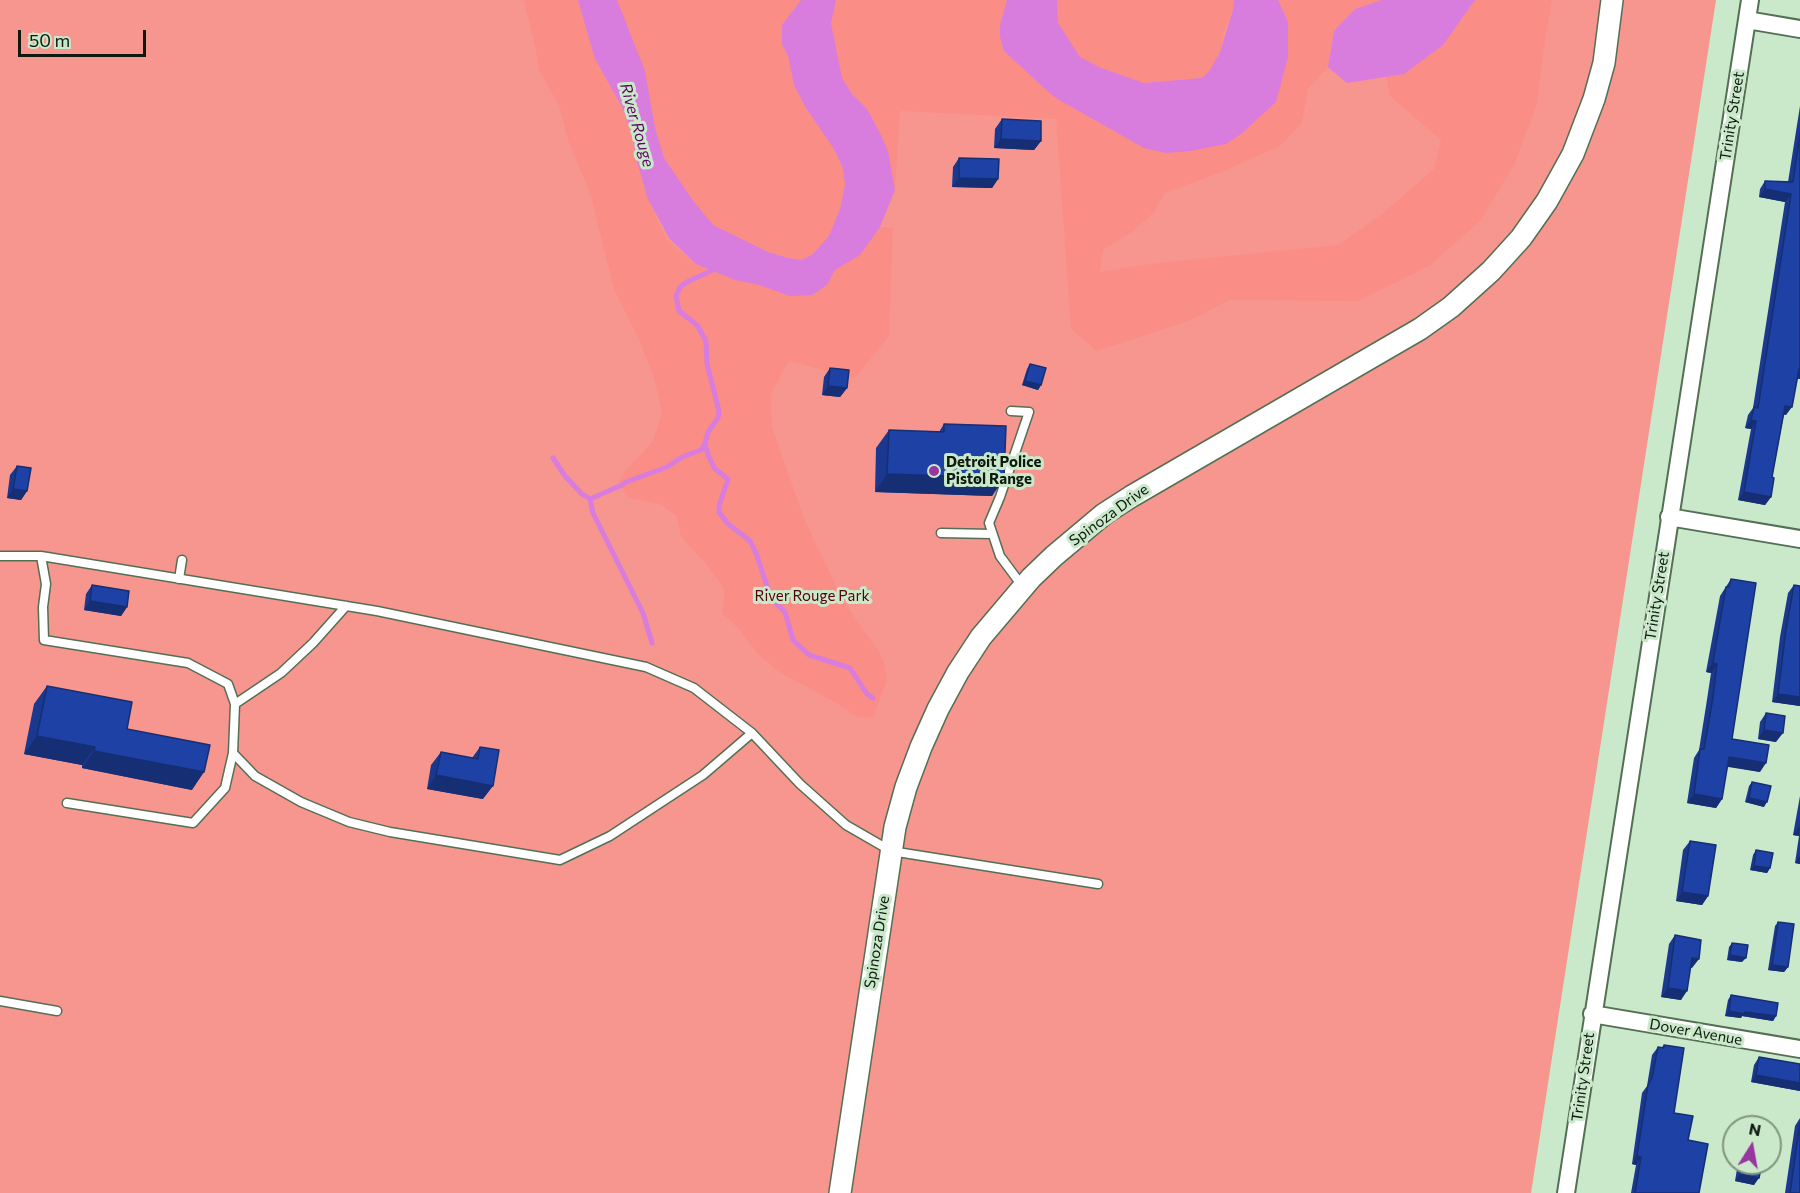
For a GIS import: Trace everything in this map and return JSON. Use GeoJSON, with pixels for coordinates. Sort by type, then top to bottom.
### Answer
{"type":"FeatureCollection","features":[{"type":"Feature","properties":{"kind":"street","name":"Spinoza Drive"},"geometry":{"type":"LineString","coordinates":[[840,1193],[891,851],[906,787],[938,709],[958,672],[981,637],[1023,587],[1079,534],[1131,496],[1420,329],[1451,307],[1491,272],[1521,238],[1547,201],[1573,154],[1594,99],[1604,63],[1612,0]]}},
{"type":"Feature","properties":{"kind":"street","name":"Trinity Street"},"geometry":{"type":"LineString","coordinates":[[1566,1193],[1750,0]]}},
{"type":"Feature","properties":{"kind":"street"},"geometry":{"type":"LineString","coordinates":[[1747,20],[1800,29]]}},
{"type":"Feature","properties":{"kind":"street"},"geometry":{"type":"LineString","coordinates":[[1669,517],[1800,539]]}},
{"type":"Feature","properties":{"kind":"street","name":"Dover Avenue"},"geometry":{"type":"LineString","coordinates":[[1592,1014],[1800,1049]]}},
{"type":"Feature","properties":{"kind":"lane"},"geometry":{"type":"LineString","coordinates":[[1011,411],[1029,412],[989,523],[1000,556],[1023,587]]}},
{"type":"Feature","properties":{"kind":"lane"},"geometry":{"type":"LineString","coordinates":[[941,532],[992,534]]}},
{"type":"Feature","properties":{"kind":"lane"},"geometry":{"type":"LineString","coordinates":[[0,556],[41,556],[346,606],[646,667],[694,688],[752,732],[800,783],[846,825],[891,851],[1098,884]]}},
{"type":"Feature","properties":{"kind":"lane"},"geometry":{"type":"LineString","coordinates":[[41,556],[46,584],[43,607],[44,640],[188,663],[228,684],[235,704],[233,753],[225,788],[194,823],[67,803]]}},
{"type":"Feature","properties":{"kind":"lane"},"geometry":{"type":"LineString","coordinates":[[179,579],[182,560]]}},
{"type":"Feature","properties":{"kind":"lane"},"geometry":{"type":"LineString","coordinates":[[235,704],[282,673],[346,606]]}},
{"type":"Feature","properties":{"kind":"lane"},"geometry":{"type":"LineString","coordinates":[[233,753],[255,776],[301,802],[349,822],[390,832],[560,860],[610,836],[704,775],[752,732]]}},
{"type":"Feature","properties":{"kind":"lane"},"geometry":{"type":"LineString","coordinates":[[0,1001],[57,1011]]}},
{"type":"Feature","properties":{"kind":"green space","name":"River Rouge Park"},"geometry":{"type":"Polygon","coordinates":[[[0,0],[1716,0],[1531,1193],[0,1193],[0,0]]]}},
{"type":"Feature","properties":{"kind":"green space"},"geometry":{"type":"Polygon","coordinates":[[[524,0],[578,0],[631,130],[637,162],[648,199],[667,240],[696,264],[735,280],[759,285],[827,285],[835,270],[860,255],[880,227],[893,228],[889,336],[855,378],[789,361],[771,393],[772,427],[803,516],[843,601],[878,650],[884,663],[887,680],[873,718],[858,717],[779,672],[758,654],[739,629],[722,613],[725,591],[710,569],[681,536],[677,516],[660,504],[629,498],[618,482],[627,468],[654,439],[662,412],[654,377],[637,335],[614,289],[591,196],[568,140],[559,105],[539,71],[524,0]]]}},
{"type":"Feature","properties":{"kind":"green space"},"geometry":{"type":"Polygon","coordinates":[[[617,0],[801,0],[782,25],[782,44],[788,56],[794,85],[806,108],[834,149],[843,168],[845,185],[840,209],[829,236],[813,254],[802,260],[768,252],[713,225],[694,202],[664,158],[655,129],[644,71],[617,0]]]}},
{"type":"Feature","properties":{"kind":"green space"},"geometry":{"type":"Polygon","coordinates":[[[836,0],[1007,0],[1000,25],[1004,51],[1054,97],[1078,110],[1226,144],[1241,134],[1276,102],[1278,0],[1382,0],[1355,9],[1334,31],[1328,67],[1308,89],[1302,123],[1280,146],[1224,171],[1165,193],[1154,212],[1132,232],[1103,250],[1100,272],[1157,263],[1338,245],[1381,215],[1434,169],[1441,140],[1390,96],[1386,77],[1404,74],[1443,45],[1475,0],[1552,0],[1537,104],[1514,165],[1480,221],[1429,266],[1358,301],[1229,300],[1191,320],[1097,351],[1071,329],[1056,119],[900,111],[895,190],[888,151],[867,109],[840,78],[831,23],[836,0]]]}},
{"type":"Feature","properties":{"kind":"green space"},"geometry":{"type":"Polygon","coordinates":[[[1057,0],[1234,0],[1220,52],[1210,70],[1202,78],[1144,83],[1101,68],[1080,57],[1058,23],[1057,0]]]}},
{"type":"Feature","properties":{"kind":"water","name":"River Rouge"},"geometry":{"type":"Polygon","coordinates":[[[578,0],[617,0],[645,71],[655,128],[664,158],[713,225],[768,252],[802,260],[813,254],[829,236],[840,209],[845,185],[843,168],[834,149],[806,108],[794,85],[788,56],[782,44],[782,25],[801,0],[836,0],[831,23],[842,78],[852,94],[867,109],[881,135],[888,151],[895,190],[880,227],[860,255],[835,270],[827,285],[812,295],[790,296],[759,285],[735,280],[696,264],[669,238],[648,199],[637,162],[631,130],[621,105],[595,59],[578,0]]]}},
{"type":"Feature","properties":{"kind":"water"},"geometry":{"type":"Polygon","coordinates":[[[1007,0],[1057,0],[1058,23],[1080,57],[1101,68],[1144,83],[1202,78],[1210,70],[1220,52],[1234,0],[1278,0],[1288,22],[1288,57],[1276,102],[1241,134],[1226,144],[1166,153],[1144,148],[1054,97],[1004,51],[1000,37],[1000,25],[1007,0]]]}},
{"type":"Feature","properties":{"kind":"water"},"geometry":{"type":"Polygon","coordinates":[[[1382,0],[1475,0],[1443,45],[1404,74],[1347,83],[1328,67],[1334,31],[1355,9],[1382,0]]]}},
{"type":"Feature","properties":{"kind":"building"},"geometry":{"type":"Polygon","coordinates":[[[1002,119],[1041,121],[1041,141],[1001,139],[1002,119]]]}},
{"type":"Feature","properties":{"kind":"building"},"geometry":{"type":"Polygon","coordinates":[[[1800,134],[1800,370],[1792,407],[1785,406],[1772,477],[1774,478],[1771,497],[1744,492],[1756,421],[1751,420],[1754,407],[1758,408],[1791,194],[1765,189],[1765,181],[1793,182],[1800,134]]]}},
{"type":"Feature","properties":{"kind":"building"},"geometry":{"type":"Polygon","coordinates":[[[959,158],[999,159],[998,179],[959,178],[959,158]]]}},
{"type":"Feature","properties":{"kind":"building"},"geometry":{"type":"Polygon","coordinates":[[[1030,364],[1046,368],[1041,385],[1025,381],[1030,364]]]}},
{"type":"Feature","properties":{"kind":"building"},"geometry":{"type":"Polygon","coordinates":[[[830,368],[849,370],[847,388],[828,386],[830,368]]]}},
{"type":"Feature","properties":{"kind":"building"},"geometry":{"type":"Polygon","coordinates":[[[944,424],[1006,426],[1004,478],[887,474],[889,430],[944,432],[944,424]]]}},
{"type":"Feature","properties":{"kind":"building"},"geometry":{"type":"Polygon","coordinates":[[[17,466],[31,468],[27,491],[13,489],[17,466]]]}},
{"type":"Feature","properties":{"kind":"building"},"geometry":{"type":"Polygon","coordinates":[[[1731,579],[1756,583],[1732,739],[1769,745],[1766,763],[1729,757],[1722,799],[1694,794],[1700,749],[1704,749],[1713,697],[1717,664],[1713,663],[1715,650],[1726,587],[1729,587],[1731,579]]]}},
{"type":"Feature","properties":{"kind":"building"},"geometry":{"type":"Polygon","coordinates":[[[92,585],[129,591],[127,607],[90,601],[92,585]]]}},
{"type":"Feature","properties":{"kind":"building"},"geometry":{"type":"Polygon","coordinates":[[[1794,585],[1800,586],[1800,697],[1778,694],[1794,585]]]}},
{"type":"Feature","properties":{"kind":"building"},"geometry":{"type":"Polygon","coordinates":[[[47,686],[132,702],[127,729],[210,745],[204,772],[94,751],[95,747],[37,736],[47,686]]]}},
{"type":"Feature","properties":{"kind":"building"},"geometry":{"type":"Polygon","coordinates":[[[1766,713],[1785,716],[1783,733],[1764,730],[1766,713]]]}},
{"type":"Feature","properties":{"kind":"building"},"geometry":{"type":"Polygon","coordinates":[[[480,747],[499,750],[493,786],[436,775],[441,752],[478,759],[480,747]]]}},
{"type":"Feature","properties":{"kind":"building"},"geometry":{"type":"Polygon","coordinates":[[[1752,782],[1771,786],[1767,802],[1749,798],[1752,782]]]}},
{"type":"Feature","properties":{"kind":"building"},"geometry":{"type":"Polygon","coordinates":[[[1690,841],[1716,845],[1708,896],[1682,892],[1690,841]]]}},
{"type":"Feature","properties":{"kind":"building"},"geometry":{"type":"Polygon","coordinates":[[[1756,850],[1773,853],[1770,868],[1754,866],[1756,850]]]}},
{"type":"Feature","properties":{"kind":"building"},"geometry":{"type":"Polygon","coordinates":[[[1778,922],[1794,924],[1788,967],[1772,965],[1778,922]]]}},
{"type":"Feature","properties":{"kind":"building"},"geometry":{"type":"Polygon","coordinates":[[[1675,935],[1701,940],[1699,959],[1692,958],[1687,991],[1668,988],[1675,935]]]}},
{"type":"Feature","properties":{"kind":"building"},"geometry":{"type":"Polygon","coordinates":[[[1732,943],[1748,945],[1746,958],[1730,955],[1732,943]]]}},
{"type":"Feature","properties":{"kind":"building"},"geometry":{"type":"Polygon","coordinates":[[[1731,995],[1778,1003],[1776,1016],[1729,1011],[1731,995]]]}},
{"type":"Feature","properties":{"kind":"building"},"geometry":{"type":"Polygon","coordinates":[[[1664,1045],[1684,1048],[1674,1113],[1693,1116],[1688,1140],[1708,1144],[1699,1193],[1635,1193],[1641,1157],[1637,1156],[1648,1085],[1652,1078],[1658,1047],[1664,1048],[1664,1045]]]}},
{"type":"Feature","properties":{"kind":"building"},"geometry":{"type":"Polygon","coordinates":[[[1759,1057],[1800,1064],[1800,1083],[1756,1075],[1759,1057]]]}},
{"type":"Feature","properties":{"kind":"building"},"geometry":{"type":"Polygon","coordinates":[[[1800,1123],[1800,1193],[1790,1193],[1800,1123]]]}},
{"type":"Feature","properties":{"kind":"waterway"},"geometry":{"type":"LineString","coordinates":[[590,499],[626,482],[667,467],[682,457],[701,450],[705,443],[708,432],[718,418],[719,411],[707,364],[706,341],[697,325],[679,311],[676,296],[680,287],[687,282],[717,268]]}},
{"type":"Feature","properties":{"kind":"waterway"},"geometry":{"type":"LineString","coordinates":[[705,443],[715,469],[728,479],[719,512],[727,523],[750,541],[771,598],[785,612],[793,640],[809,655],[850,668],[867,694],[873,698]]}},
{"type":"Feature","properties":{"kind":"waterway"},"geometry":{"type":"LineString","coordinates":[[553,458],[565,476],[590,499],[593,513],[643,613],[652,643]]}},
{"type":"Feature","properties":{"kind":"place","name":"Detroit Police Pistol Range"},"geometry":{"type":"Point","coordinates":[934,471]}}]}
